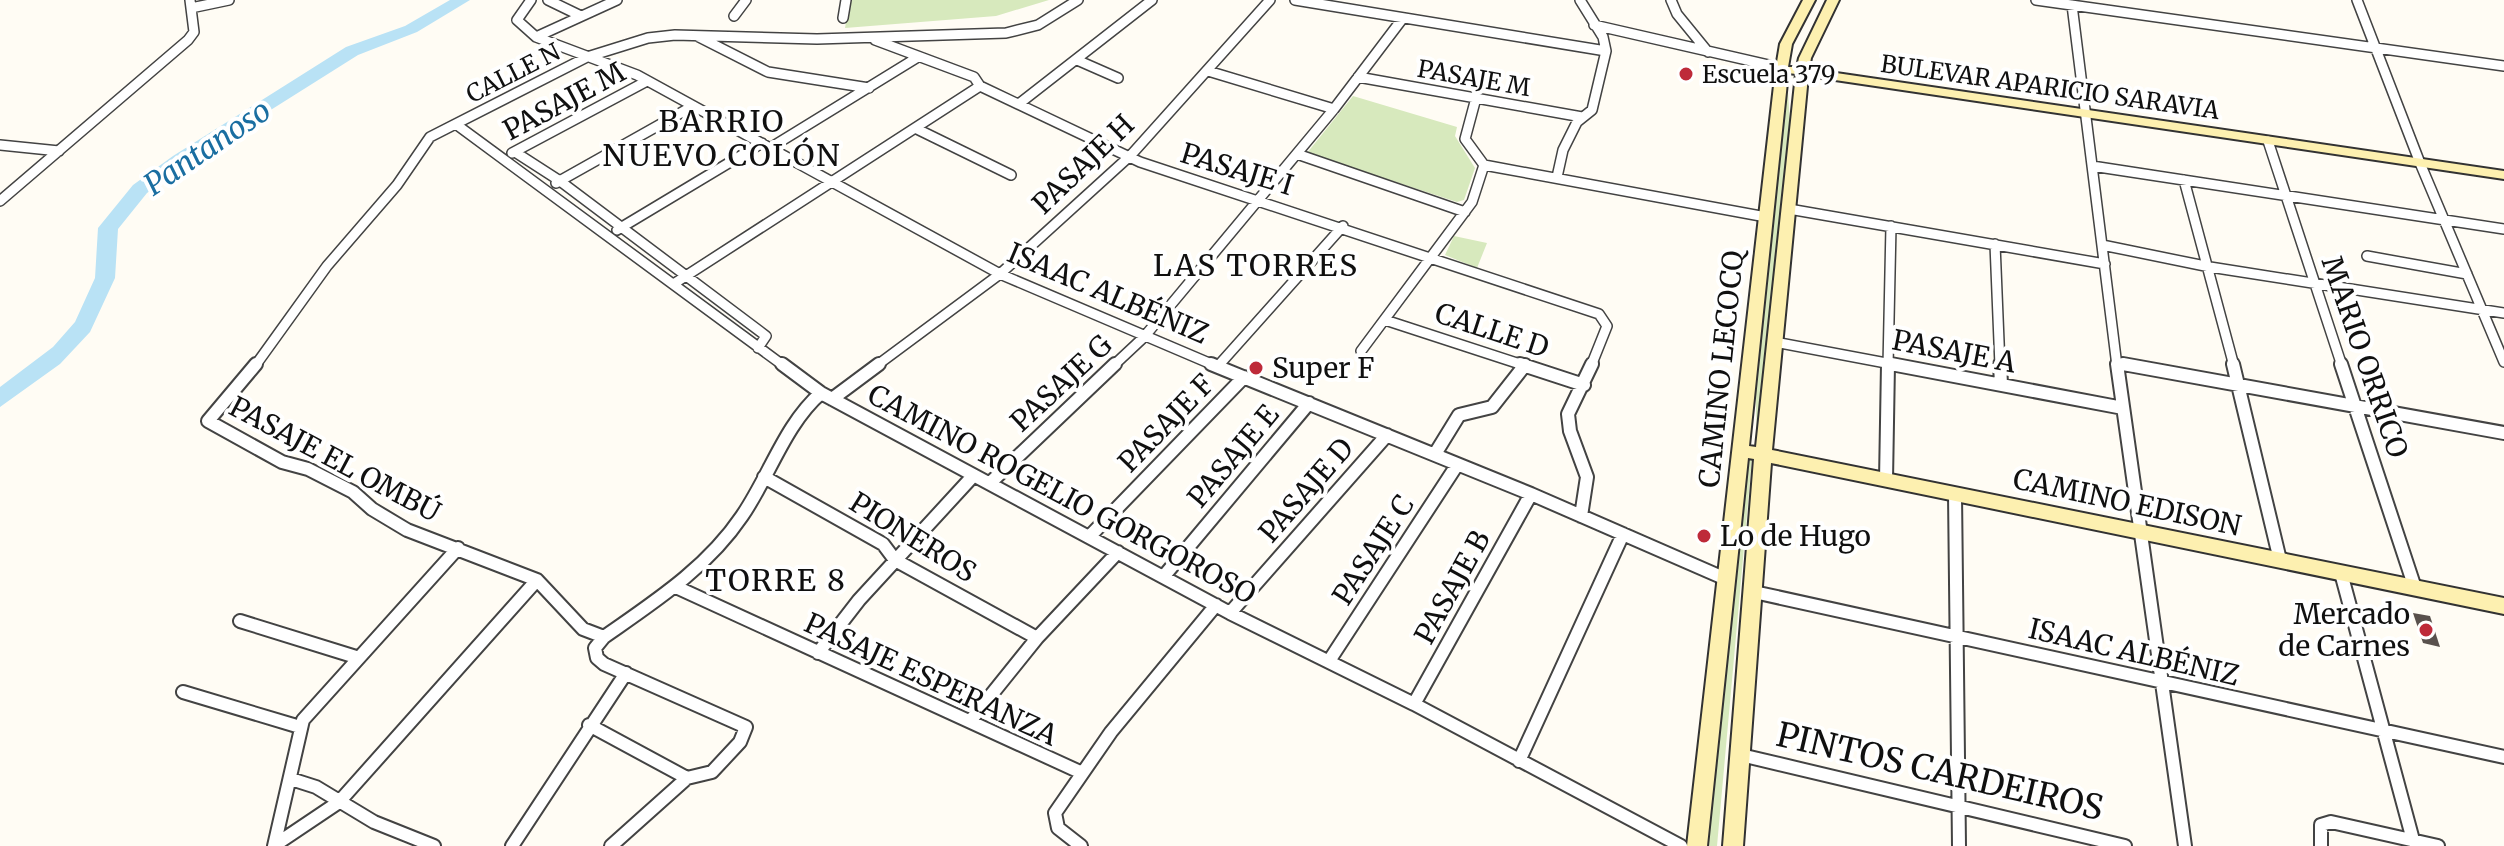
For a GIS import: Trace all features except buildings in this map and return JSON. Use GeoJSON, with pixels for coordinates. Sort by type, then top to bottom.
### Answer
{"type":"FeatureCollection","features":[{"type":"Feature","properties":{"kind":"street"},"geometry":{"type":"LineString","coordinates":[[0,201],[188,40],[194,32],[191,4],[229,0]]}},
{"type":"Feature","properties":{"kind":"street"},"geometry":{"type":"LineString","coordinates":[[531,0],[517,20],[519,26],[536,37],[617,0]]}},
{"type":"Feature","properties":{"kind":"street"},"geometry":{"type":"LineString","coordinates":[[548,0],[581,16]]}},
{"type":"Feature","properties":{"kind":"street"},"geometry":{"type":"LineString","coordinates":[[734,16],[746,0]]}},
{"type":"Feature","properties":{"kind":"street"},"geometry":{"type":"LineString","coordinates":[[843,18],[846,0]]}},
{"type":"Feature","properties":{"kind":"street","name":"CALLE N"},"geometry":{"type":"LineString","coordinates":[[457,125],[587,57],[648,38],[697,35],[868,37],[1025,30],[1078,0]]}},
{"type":"Feature","properties":{"kind":"street"},"geometry":{"type":"LineString","coordinates":[[1020,103],[1152,0]]}},
{"type":"Feature","properties":{"kind":"street","name":"PASAJE H"},"geometry":{"type":"LineString","coordinates":[[604,637],[676,587],[726,537],[807,405],[827,396],[1000,274],[1131,155],[1270,0]]}},
{"type":"Feature","properties":{"kind":"street"},"geometry":{"type":"LineString","coordinates":[[1295,0],[1606,51]]}},
{"type":"Feature","properties":{"kind":"street"},"geometry":{"type":"LineString","coordinates":[[1557,177],[1563,150],[1582,117],[1592,110],[1606,51],[1606,42],[1580,0]]}},
{"type":"Feature","properties":{"kind":"street"},"geometry":{"type":"LineString","coordinates":[[1671,0],[1677,14],[1708,52]]}},
{"type":"Feature","properties":{"kind":"street","name":"CAMINO LECOCQ"},"geometry":{"type":"LineString","coordinates":[[1697,846],[1782,68],[1786,44],[1809,0]]}},
{"type":"Feature","properties":{"kind":"street","name":"CAMINO LECOCQ"},"geometry":{"type":"LineString","coordinates":[[1733,846],[1763,455],[1801,72],[1833,0]]}},
{"type":"Feature","properties":{"kind":"street"},"geometry":{"type":"LineString","coordinates":[[2040,0],[2504,66]]}},
{"type":"Feature","properties":{"kind":"street"},"geometry":{"type":"LineString","coordinates":[[2096,8],[2109,0]]}},
{"type":"Feature","properties":{"kind":"street"},"geometry":{"type":"LineString","coordinates":[[2357,0],[2420,163],[2504,362]]}},
{"type":"Feature","properties":{"kind":"street"},"geometry":{"type":"LineString","coordinates":[[2072,5],[2138,531],[2185,846]]}},
{"type":"Feature","properties":{"kind":"street","name":"PASAJE G"},"geometry":{"type":"LineString","coordinates":[[990,483],[1144,337],[1334,109],[1403,18]]}},
{"type":"Feature","properties":{"kind":"street","name":"BULEVAR APARICIO SARAVIA"},"geometry":{"type":"LineString","coordinates":[[1593,25],[1801,72],[2504,175]]}},
{"type":"Feature","properties":{"kind":"street"},"geometry":{"type":"LineString","coordinates":[[697,35],[768,72],[869,88]]}},
{"type":"Feature","properties":{"kind":"street","name":"ISAAC ALBÉNIZ"},"geometry":{"type":"LineString","coordinates":[[536,37],[647,81],[1000,274],[1144,337],[1531,494],[1726,579]]}},
{"type":"Feature","properties":{"kind":"street","name":"PASAJE I"},"geometry":{"type":"LineString","coordinates":[[868,37],[974,77],[980,86],[1131,155],[1140,162],[1261,198],[1604,319],[1607,326],[1584,385]]}},
{"type":"Feature","properties":{"kind":"street"},"geometry":{"type":"LineString","coordinates":[[609,234],[869,88],[918,57]]}},
{"type":"Feature","properties":{"kind":"street"},"geometry":{"type":"LineString","coordinates":[[1077,60],[1118,78]]}},
{"type":"Feature","properties":{"kind":"street"},"geometry":{"type":"LineString","coordinates":[[1208,71],[1334,109]]}},
{"type":"Feature","properties":{"kind":"street","name":"PASAJE M"},"geometry":{"type":"LineString","coordinates":[[1358,77],[1582,117]]}},
{"type":"Feature","properties":{"kind":"street","name":"PASAJE M"},"geometry":{"type":"LineString","coordinates":[[501,159],[647,81]]}},
{"type":"Feature","properties":{"kind":"street"},"geometry":{"type":"LineString","coordinates":[[675,283],[980,86]]}},
{"type":"Feature","properties":{"kind":"street"},"geometry":{"type":"LineString","coordinates":[[1476,98],[1465,139],[1484,165],[1766,217]]}},
{"type":"Feature","properties":{"kind":"street"},"geometry":{"type":"LineString","coordinates":[[545,189],[693,106]]}},
{"type":"Feature","properties":{"kind":"street","name":"CAMINO ROGELIO GORGOROSO"},"geometry":{"type":"LineString","coordinates":[[457,125],[827,396],[1230,613],[1414,704],[1681,846]]}},
{"type":"Feature","properties":{"kind":"street","name":"PASAJE EL OMBÚ"},"geometry":{"type":"LineString","coordinates":[[457,125],[430,137],[397,185],[327,266],[255,366],[208,421],[282,462],[308,469],[353,492],[372,509],[407,530],[537,580],[583,629],[604,637]]}},
{"type":"Feature","properties":{"kind":"street"},"geometry":{"type":"LineString","coordinates":[[917,129],[1011,175]]}},
{"type":"Feature","properties":{"kind":"street","name":"MARIO ORRICO"},"geometry":{"type":"LineString","coordinates":[[2268,141],[2359,409],[2415,588]]}},
{"type":"Feature","properties":{"kind":"street"},"geometry":{"type":"LineString","coordinates":[[0,145],[59,151]]}},
{"type":"Feature","properties":{"kind":"street"},"geometry":{"type":"LineString","coordinates":[[515,152],[560,181],[766,336],[758,348]]}},
{"type":"Feature","properties":{"kind":"street"},"geometry":{"type":"LineString","coordinates":[[1297,154],[1465,212]]}},
{"type":"Feature","properties":{"kind":"street"},"geometry":{"type":"LineString","coordinates":[[1361,351],[1472,202],[1484,165]]}},
{"type":"Feature","properties":{"kind":"street"},"geometry":{"type":"LineString","coordinates":[[2092,166],[2504,229]]}},
{"type":"Feature","properties":{"kind":"street"},"geometry":{"type":"LineString","coordinates":[[2184,180],[2210,267],[2280,560]]}},
{"type":"Feature","properties":{"kind":"street"},"geometry":{"type":"LineString","coordinates":[[1789,209],[2105,264]]}},
{"type":"Feature","properties":{"kind":"street"},"geometry":{"type":"LineString","coordinates":[[1218,366],[1343,226]]}},
{"type":"Feature","properties":{"kind":"street"},"geometry":{"type":"LineString","coordinates":[[1886,480],[1891,226]]}},
{"type":"Feature","properties":{"kind":"street"},"geometry":{"type":"LineString","coordinates":[[1995,244],[2001,384]]}},
{"type":"Feature","properties":{"kind":"street"},"geometry":{"type":"LineString","coordinates":[[2102,245],[2210,267],[2504,313]]}},
{"type":"Feature","properties":{"kind":"street"},"geometry":{"type":"LineString","coordinates":[[2367,256],[2467,274]]}},
{"type":"Feature","properties":{"kind":"street","name":"CALLE D"},"geometry":{"type":"LineString","coordinates":[[1385,320],[1584,385]]}},
{"type":"Feature","properties":{"kind":"street","name":"PASAJE A"},"geometry":{"type":"LineString","coordinates":[[1775,342],[2123,408]]}},
{"type":"Feature","properties":{"kind":"street"},"geometry":{"type":"LineString","coordinates":[[2117,363],[2504,433]]}},
{"type":"Feature","properties":{"kind":"street"},"geometry":{"type":"LineString","coordinates":[[1435,454],[1459,415],[1492,407],[1525,365]]}},
{"type":"Feature","properties":{"kind":"street","name":"PASAJE F"},"geometry":{"type":"LineString","coordinates":[[1089,537],[1244,377]]}},
{"type":"Feature","properties":{"kind":"street"},"geometry":{"type":"LineString","coordinates":[[1581,516],[1587,477],[1570,431],[1568,414],[1584,385]]}},
{"type":"Feature","properties":{"kind":"street","name":"PASAJE E"},"geometry":{"type":"LineString","coordinates":[[1164,576],[1309,403]]}},
{"type":"Feature","properties":{"kind":"street","name":"PASAJE D"},"geometry":{"type":"LineString","coordinates":[[1230,613],[1387,435]]}},
{"type":"Feature","properties":{"kind":"street","name":"CAMINO EDISON"},"geometry":{"type":"LineString","coordinates":[[1740,450],[2504,606]]}},
{"type":"Feature","properties":{"kind":"street","name":"PASAJE C"},"geometry":{"type":"LineString","coordinates":[[1329,661],[1457,465]]}},
{"type":"Feature","properties":{"kind":"street"},"geometry":{"type":"LineString","coordinates":[[818,653],[895,560],[973,476]]}},
{"type":"Feature","properties":{"kind":"street","name":"PIONEROS"},"geometry":{"type":"LineString","coordinates":[[764,477],[883,544],[895,560],[1037,638]]}},
{"type":"Feature","properties":{"kind":"street","name":"PASAJE B"},"geometry":{"type":"LineString","coordinates":[[1414,704],[1531,494]]}},
{"type":"Feature","properties":{"kind":"street"},"geometry":{"type":"LineString","coordinates":[[1955,494],[1959,846]]}},
{"type":"Feature","properties":{"kind":"street"},"geometry":{"type":"LineString","coordinates":[[1519,761],[1623,534]]}},
{"type":"Feature","properties":{"kind":"street"},"geometry":{"type":"LineString","coordinates":[[275,846],[287,809],[295,741],[300,727],[356,657],[458,548]]}},
{"type":"Feature","properties":{"kind":"street"},"geometry":{"type":"LineString","coordinates":[[971,720],[1037,638],[1118,552]]}},
{"type":"Feature","properties":{"kind":"street"},"geometry":{"type":"LineString","coordinates":[[2341,573],[2413,840]]}},
{"type":"Feature","properties":{"kind":"street"},"geometry":{"type":"LineString","coordinates":[[275,846],[339,802],[537,580]]}},
{"type":"Feature","properties":{"kind":"street","name":"PASAJE ESPERANZA"},"geometry":{"type":"LineString","coordinates":[[676,587],[1080,772]]}},
{"type":"Feature","properties":{"kind":"street","name":"ISAAC ALBÉNIZ"},"geometry":{"type":"LineString","coordinates":[[1754,592],[2504,757]]}},
{"type":"Feature","properties":{"kind":"street"},"geometry":{"type":"LineString","coordinates":[[1081,846],[1055,822],[1055,813],[1080,772],[1094,760],[1132,706],[1216,605]]}},
{"type":"Feature","properties":{"kind":"street"},"geometry":{"type":"LineString","coordinates":[[240,621],[356,657]]}},
{"type":"Feature","properties":{"kind":"street"},"geometry":{"type":"LineString","coordinates":[[604,637],[595,648],[597,658],[746,727],[740,742],[712,772],[687,778],[611,846]]}},
{"type":"Feature","properties":{"kind":"street"},"geometry":{"type":"LineString","coordinates":[[512,846],[626,673]]}},
{"type":"Feature","properties":{"kind":"street"},"geometry":{"type":"LineString","coordinates":[[183,692],[300,727]]}},
{"type":"Feature","properties":{"kind":"street"},"geometry":{"type":"LineString","coordinates":[[589,725],[687,778]]}},
{"type":"Feature","properties":{"kind":"street","name":"PINTOS CARDEIROS"},"geometry":{"type":"LineString","coordinates":[[1741,755],[2125,846]]}},
{"type":"Feature","properties":{"kind":"street"},"geometry":{"type":"LineString","coordinates":[[291,779],[312,782],[339,802],[386,828],[415,835],[434,846]]}},
{"type":"Feature","properties":{"kind":"street"},"geometry":{"type":"LineString","coordinates":[[2321,846],[2321,825],[2331,822],[2438,846]]}},
{"type":"Feature","properties":{"kind":"green space"},"geometry":{"type":"Polygon","coordinates":[[[850,0],[1049,0],[996,16],[845,28],[850,0]]]}},
{"type":"Feature","properties":{"kind":"green space"},"geometry":{"type":"Polygon","coordinates":[[[1787,76],[1790,124],[1757,445],[1755,369],[1787,76]]]}},
{"type":"Feature","properties":{"kind":"green space"},"geometry":{"type":"Polygon","coordinates":[[[1353,96],[1457,127],[1455,136],[1475,168],[1464,200],[1457,202],[1307,153],[1353,96]]]}},
{"type":"Feature","properties":{"kind":"green space"},"geometry":{"type":"Polygon","coordinates":[[[1454,236],[1487,243],[1477,268],[1445,255],[1454,236]]]}},
{"type":"Feature","properties":{"kind":"green space"},"geometry":{"type":"Polygon","coordinates":[[[1745,458],[1752,459],[1717,846],[1704,846],[1745,458]]]}},
{"type":"Feature","properties":{"kind":"waterway","name":"Pantanoso"},"geometry":{"type":"LineString","coordinates":[[0,399],[60,352],[82,327],[92,312],[105,278],[109,261],[108,228],[140,189],[179,160],[352,51],[411,29],[462,0]]}},
{"type":"Feature","properties":{"kind":"place","name":"Escuela 379"},"geometry":{"type":"Point","coordinates":[1686,74]}},
{"type":"Feature","properties":{"kind":"place","name":"Super F"},"geometry":{"type":"Point","coordinates":[1256,368]}},
{"type":"Feature","properties":{"kind":"place","name":"Lo de Hugo"},"geometry":{"type":"Point","coordinates":[1704,536]}},
{"type":"Feature","properties":{"kind":"place","name":"Mercado de Carnes"},"geometry":{"type":"Point","coordinates":[2426,630]}},
{"type":"Feature","properties":{"kind":"district","name":"BARRIO NUEVO COLÓN"},"geometry":{"type":"Point","coordinates":[722,138]}},
{"type":"Feature","properties":{"kind":"district","name":"LAS TORRES"},"geometry":{"type":"Point","coordinates":[1256,265]}},
{"type":"Feature","properties":{"kind":"district","name":"TORRE 8"},"geometry":{"type":"Point","coordinates":[776,580]}}]}
